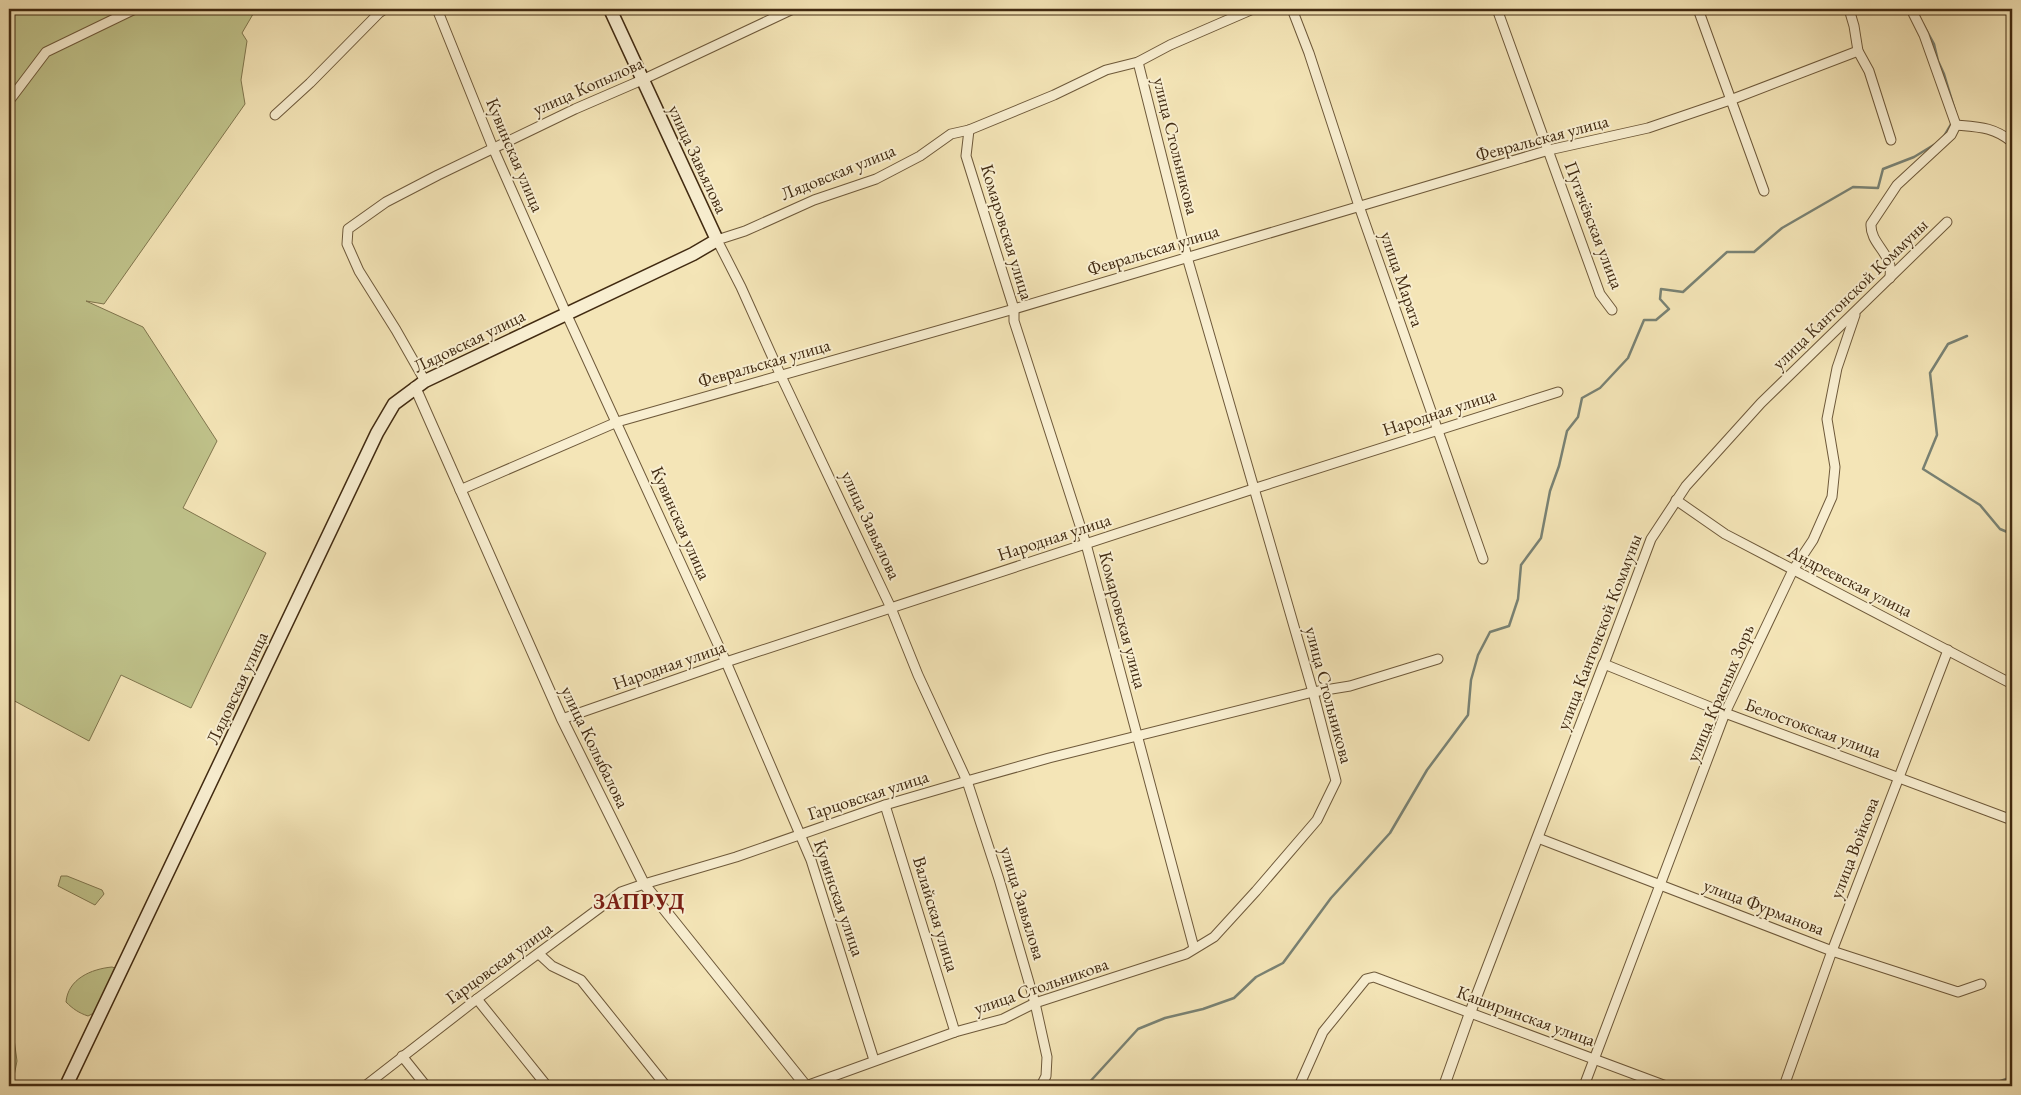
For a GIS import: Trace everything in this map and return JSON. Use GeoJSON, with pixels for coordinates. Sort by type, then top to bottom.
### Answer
{"type":"FeatureCollection","features":[{"type":"Feature","properties":{"kind":"main road","name":"улица Завьялова"},"geometry":{"type":"LineString","coordinates":[[610,9],[717,240]]}},
{"type":"Feature","properties":{"kind":"main road","name":"Лядовская улица"},"geometry":{"type":"LineString","coordinates":[[66,1086],[377,433],[394,404],[420,384],[693,254],[717,240]]}},
{"type":"Feature","properties":{"kind":"street"},"geometry":{"type":"LineString","coordinates":[[9,101],[46,52],[135,9]]}},
{"type":"Feature","properties":{"kind":"street"},"geometry":{"type":"LineString","coordinates":[[275,115],[385,9]]}},
{"type":"Feature","properties":{"kind":"street","name":"Кувинская улица"},"geometry":{"type":"LineString","coordinates":[[437,9],[493,148],[566,313],[726,662],[811,860],[874,1060]]}},
{"type":"Feature","properties":{"kind":"street","name":"улица Копылова"},"geometry":{"type":"LineString","coordinates":[[348,229],[386,202],[493,148],[793,9]]}},
{"type":"Feature","properties":{"kind":"street","name":"Лядовская улица"},"geometry":{"type":"LineString","coordinates":[[717,240],[745,231],[814,200],[876,179],[920,156],[951,134],[969,130],[1054,95],[1106,70],[1138,62],[1170,45],[1253,9]]}},
{"type":"Feature","properties":{"kind":"street","name":"улица Марата"},"geometry":{"type":"LineString","coordinates":[[1292,9],[1483,559]]}},
{"type":"Feature","properties":{"kind":"street","name":"Пугачёвская улица"},"geometry":{"type":"LineString","coordinates":[[1497,9],[1600,294],[1612,310]]}},
{"type":"Feature","properties":{"kind":"street"},"geometry":{"type":"LineString","coordinates":[[1698,9],[1733,99],[1764,191]]}},
{"type":"Feature","properties":{"kind":"street"},"geometry":{"type":"LineString","coordinates":[[1849,9],[1858,51],[1869,71],[1892,140]]}},
{"type":"Feature","properties":{"kind":"street"},"geometry":{"type":"LineString","coordinates":[[1890,278],[1890,264],[1871,230],[1871,224],[1897,185],[1951,135],[1956,125],[1924,35],[1911,9]]}},
{"type":"Feature","properties":{"kind":"street","name":"Февральская улица"},"geometry":{"type":"LineString","coordinates":[[460,490],[617,422],[1014,309],[1549,150],[1648,128],[1733,99],[1858,51]]}},
{"type":"Feature","properties":{"kind":"street","name":"улица Стольникова"},"geometry":{"type":"LineString","coordinates":[[806,1086],[955,1032],[1003,1019],[1035,1003],[1186,954],[1214,937],[1262,884],[1316,820],[1336,781],[1313,692],[1188,256],[1138,62]]}},
{"type":"Feature","properties":{"kind":"street"},"geometry":{"type":"LineString","coordinates":[[1956,125],[1977,126],[2000,132],[2012,142]]}},
{"type":"Feature","properties":{"kind":"street","name":"Комаровская улица"},"geometry":{"type":"LineString","coordinates":[[969,130],[966,156],[1014,309],[1014,321],[1086,544],[1194,948]]}},
{"type":"Feature","properties":{"kind":"street","name":"улица Кантонской Коммуны"},"geometry":{"type":"LineString","coordinates":[[1444,1086],[1470,1012],[1651,539],[1686,486],[1761,403],[1947,222]]}},
{"type":"Feature","properties":{"kind":"street","name":"улица Колыбалова"},"geometry":{"type":"LineString","coordinates":[[348,229],[347,244],[359,271],[396,330],[420,384],[460,490],[562,719],[644,884],[806,1086]]}},
{"type":"Feature","properties":{"kind":"street","name":"улица Завьялова"},"geometry":{"type":"LineString","coordinates":[[717,240],[741,286],[781,376],[891,608],[918,675],[967,780],[999,879],[1035,1003],[1047,1057],[1046,1076],[1041,1086]]}},
{"type":"Feature","properties":{"kind":"street","name":"улица Красных Зорь"},"geometry":{"type":"LineString","coordinates":[[1584,1086],[1725,713],[1794,570],[1813,540],[1832,497],[1835,467],[1826,419],[1837,368],[1856,312]]}},
{"type":"Feature","properties":{"kind":"street","name":"Народная улица"},"geometry":{"type":"LineString","coordinates":[[562,719],[726,662],[1253,488],[1558,392]]}},
{"type":"Feature","properties":{"kind":"street","name":"Андреевская улица"},"geometry":{"type":"LineString","coordinates":[[1676,500],[1725,534],[2012,684]]}},
{"type":"Feature","properties":{"kind":"street","name":"улица Войкова"},"geometry":{"type":"LineString","coordinates":[[1784,1086],[1832,950],[1948,650]]}},
{"type":"Feature","properties":{"kind":"street","name":"Гарцовская улица"},"geometry":{"type":"LineString","coordinates":[[365,1086],[477,999],[621,892],[736,858],[885,805],[967,780],[1313,692],[1350,686],[1438,659]]}},
{"type":"Feature","properties":{"kind":"street","name":"Белостокская улица"},"geometry":{"type":"LineString","coordinates":[[1604,664],[1725,713],[2012,820]]}},
{"type":"Feature","properties":{"kind":"street","name":"Валайская улица"},"geometry":{"type":"LineString","coordinates":[[885,805],[955,1032]]}},
{"type":"Feature","properties":{"kind":"street","name":"улица Фурманова"},"geometry":{"type":"LineString","coordinates":[[1538,838],[1832,950],[1958,992],[1980,984]]}},
{"type":"Feature","properties":{"kind":"street"},"geometry":{"type":"LineString","coordinates":[[539,954],[552,966],[581,980],[666,1086]]}},
{"type":"Feature","properties":{"kind":"street","name":"Каширинская улица"},"geometry":{"type":"LineString","coordinates":[[1298,1086],[1323,1032],[1366,979],[1374,977],[1666,1086]]}},
{"type":"Feature","properties":{"kind":"street"},"geometry":{"type":"LineString","coordinates":[[477,999],[547,1086]]}},
{"type":"Feature","properties":{"kind":"street"},"geometry":{"type":"LineString","coordinates":[[402,1056],[426,1086]]}},
{"type":"Feature","properties":{"kind":"green space"},"geometry":{"type":"Polygon","coordinates":[[[9,9],[256,9],[242,33],[247,41],[241,80],[245,104],[104,304],[86,301],[143,327],[217,441],[183,508],[266,553],[191,708],[121,675],[89,741],[9,698],[9,9]]]}},
{"type":"Feature","properties":{"kind":"green space"},"geometry":{"type":"Polygon","coordinates":[[[61,876],[67,876],[102,890],[104,894],[95,905],[58,886],[61,876]]]}},
{"type":"Feature","properties":{"kind":"green space"},"geometry":{"type":"Polygon","coordinates":[[[115,968],[96,1012],[88,1016],[82,1014],[66,1002],[71,987],[76,981],[96,970],[115,968]]]}},
{"type":"Feature","properties":{"kind":"green space"},"geometry":{"type":"Polygon","coordinates":[[[9,1002],[17,1061],[12,1086],[9,1086],[9,1002]]]}},
{"type":"Feature","properties":{"kind":"waterway"},"geometry":{"type":"LineString","coordinates":[[1923,24],[1934,44],[1956,114]]}},
{"type":"Feature","properties":{"kind":"waterway"},"geometry":{"type":"LineString","coordinates":[[1943,138],[1953,121]]}},
{"type":"Feature","properties":{"kind":"waterway"},"geometry":{"type":"LineString","coordinates":[[1086,1086],[1138,1029],[1165,1018],[1203,1009],[1234,998],[1256,977],[1283,963],[1331,898],[1390,833],[1427,770],[1468,715],[1471,680],[1478,655],[1490,632],[1509,626],[1518,599],[1521,565],[1541,538],[1550,491],[1559,466],[1567,431],[1578,417],[1582,398],[1600,388],[1628,358],[1644,320],[1656,320],[1669,309],[1660,299],[1661,289],[1683,292],[1727,252],[1754,252],[1782,228],[1853,187],[1878,188],[1883,169],[1914,157],[1937,143]]}},
{"type":"Feature","properties":{"kind":"waterway"},"geometry":{"type":"LineString","coordinates":[[1967,336],[1948,344],[1930,373],[1937,435],[1923,469],[1980,505],[2000,529],[2012,534]]}},
{"type":"Feature","properties":{"kind":"waterway"},"geometry":{"type":"LineString","coordinates":[[1992,1086],[1992,1084],[2012,1077]]}},
{"type":"Feature","properties":{"kind":"district","name":"ЗАПРУД"},"geometry":{"type":"Point","coordinates":[639,901]}}]}
